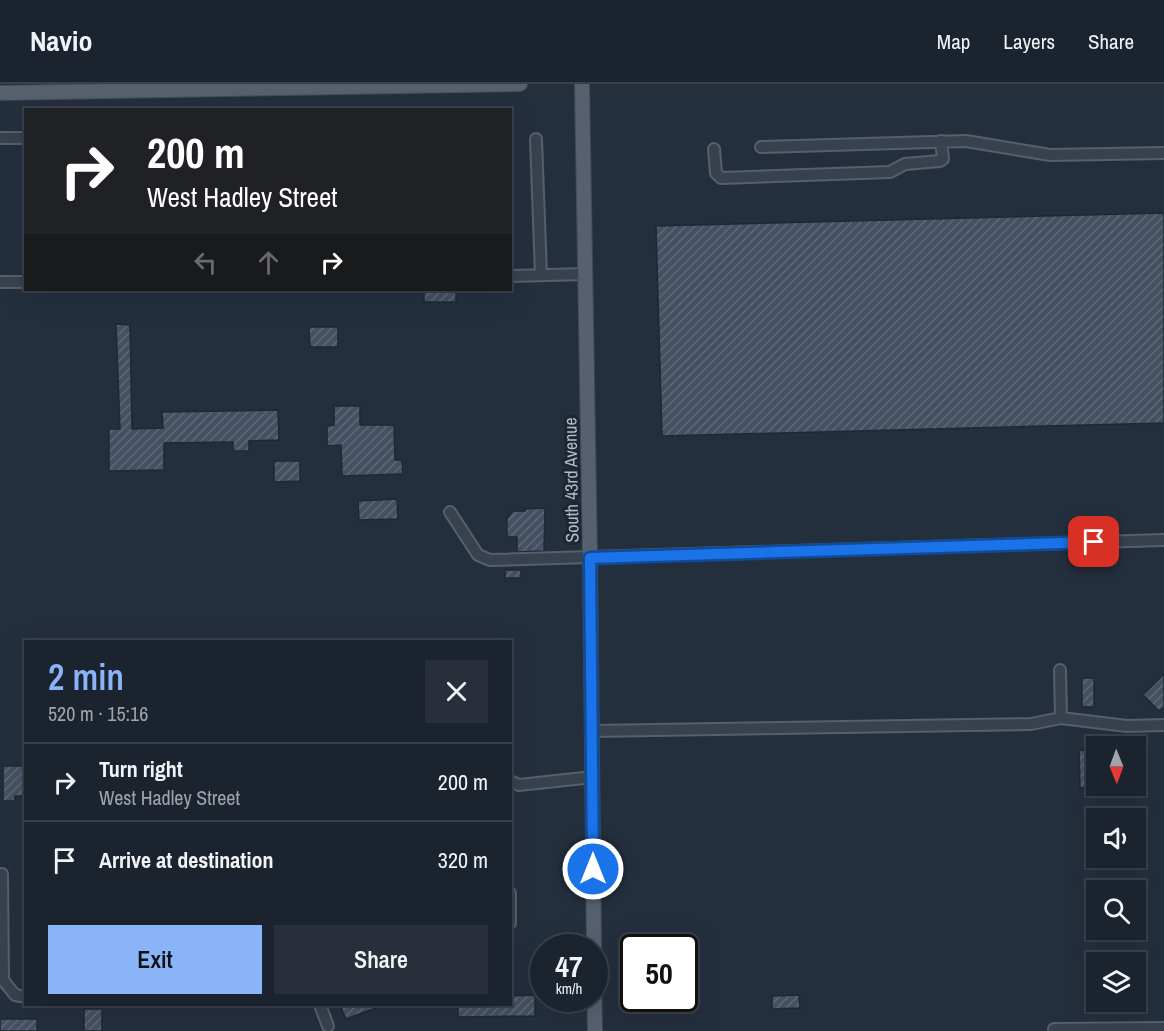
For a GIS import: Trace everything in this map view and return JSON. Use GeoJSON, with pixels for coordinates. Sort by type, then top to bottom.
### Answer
{"type":"FeatureCollection","features":[{"type":"Feature","properties":{"kind":"main road"},"geometry":{"type":"LineString","coordinates":[[0,93],[208,87],[520,84]]}},
{"type":"Feature","properties":{"kind":"main road","name":"South 43rd Avenue"},"geometry":{"type":"LineString","coordinates":[[582,84],[594,934]]}},
{"type":"Feature","properties":{"kind":"main road"},"geometry":{"type":"LineString","coordinates":[[595,1012],[595,1031]]}},
{"type":"Feature","properties":{"kind":"street"},"geometry":{"type":"LineString","coordinates":[[0,138],[24,138]]}},
{"type":"Feature","properties":{"kind":"street"},"geometry":{"type":"LineString","coordinates":[[536,139],[541,275]]}},
{"type":"Feature","properties":{"kind":"street"},"geometry":{"type":"LineString","coordinates":[[714,149],[716,173],[721,178],[890,172],[905,164],[940,161],[943,159],[941,141]]}},
{"type":"Feature","properties":{"kind":"street"},"geometry":{"type":"LineString","coordinates":[[761,147],[966,141],[1050,155],[1164,153]]}},
{"type":"Feature","properties":{"kind":"street"},"geometry":{"type":"LineString","coordinates":[[512,276],[585,274]]}},
{"type":"Feature","properties":{"kind":"street"},"geometry":{"type":"LineString","coordinates":[[0,282],[24,282]]}},
{"type":"Feature","properties":{"kind":"street"},"geometry":{"type":"LineString","coordinates":[[450,512],[478,555],[490,560],[1164,540]]}},
{"type":"Feature","properties":{"kind":"street"},"geometry":{"type":"LineString","coordinates":[[1060,670],[1060,718]]}},
{"type":"Feature","properties":{"kind":"street"},"geometry":{"type":"LineString","coordinates":[[592,730],[1031,724],[1060,718],[1127,726],[1164,725]]}},
{"type":"Feature","properties":{"kind":"street"},"geometry":{"type":"LineString","coordinates":[[512,782],[519,785],[593,777]]}},
{"type":"Feature","properties":{"kind":"street"},"geometry":{"type":"LineString","coordinates":[[2,874],[3,980],[15,995],[24,997]]}},
{"type":"Feature","properties":{"kind":"street"},"geometry":{"type":"LineString","coordinates":[[321,1006],[328,1026]]}},
{"type":"Feature","properties":{"kind":"street"},"geometry":{"type":"LineString","coordinates":[[1054,1029],[1164,1028]]}},
{"type":"Feature","properties":{"kind":"building"},"geometry":{"type":"Polygon","coordinates":[[[1164,213],[1164,423],[662,436],[656,226],[1164,213]]]}},
{"type":"Feature","properties":{"kind":"building"},"geometry":{"type":"Polygon","coordinates":[[[424,292],[456,292],[456,302],[424,302],[424,292]]]}},
{"type":"Feature","properties":{"kind":"building"},"geometry":{"type":"Polygon","coordinates":[[[116,324],[130,325],[132,429],[163,428],[162,412],[278,410],[279,440],[249,441],[249,451],[233,451],[233,442],[164,443],[164,470],[109,471],[109,429],[120,429],[116,324]]]}},
{"type":"Feature","properties":{"kind":"building"},"geometry":{"type":"Polygon","coordinates":[[[309,327],[338,327],[338,347],[310,347],[309,327]]]}},
{"type":"Feature","properties":{"kind":"building"},"geometry":{"type":"Polygon","coordinates":[[[334,406],[360,406],[360,425],[394,425],[395,460],[402,460],[403,474],[342,476],[341,445],[327,446],[327,426],[334,425],[334,406]]]}},
{"type":"Feature","properties":{"kind":"building"},"geometry":{"type":"Polygon","coordinates":[[[274,461],[300,461],[300,481],[274,482],[274,461]]]}},
{"type":"Feature","properties":{"kind":"building"},"geometry":{"type":"Polygon","coordinates":[[[397,499],[398,519],[359,520],[358,501],[397,499]]]}},
{"type":"Feature","properties":{"kind":"building"},"geometry":{"type":"Polygon","coordinates":[[[545,508],[544,551],[517,552],[517,537],[507,537],[507,518],[513,511],[545,508]]]}},
{"type":"Feature","properties":{"kind":"building"},"geometry":{"type":"Polygon","coordinates":[[[505,570],[521,570],[521,578],[505,578],[505,570]]]}},
{"type":"Feature","properties":{"kind":"building"},"geometry":{"type":"Polygon","coordinates":[[[1164,674],[1164,707],[1159,711],[1143,695],[1164,674]]]}},
{"type":"Feature","properties":{"kind":"building"},"geometry":{"type":"Polygon","coordinates":[[[1082,678],[1094,678],[1094,707],[1082,707],[1082,678]]]}},
{"type":"Feature","properties":{"kind":"building"},"geometry":{"type":"Polygon","coordinates":[[[1079,750],[1086,750],[1086,788],[1080,788],[1079,750]]]}},
{"type":"Feature","properties":{"kind":"building"},"geometry":{"type":"Polygon","coordinates":[[[3,766],[23,766],[24,796],[15,796],[15,801],[3,801],[3,766]]]}},
{"type":"Feature","properties":{"kind":"building"},"geometry":{"type":"Polygon","coordinates":[[[530,995],[530,1012],[535,1012],[535,1016],[458,1017],[458,1006],[512,1006],[512,996],[530,995]]]}},
{"type":"Feature","properties":{"kind":"building"},"geometry":{"type":"Polygon","coordinates":[[[799,995],[800,1008],[772,1009],[772,996],[799,995]]]}},
{"type":"Feature","properties":{"kind":"building"},"geometry":{"type":"Polygon","coordinates":[[[340,1006],[381,1006],[346,1019],[340,1006]]]}},
{"type":"Feature","properties":{"kind":"building"},"geometry":{"type":"Polygon","coordinates":[[[84,1009],[102,1009],[102,1031],[84,1031],[84,1009]]]}},
{"type":"Feature","properties":{"kind":"building"},"geometry":{"type":"Polygon","coordinates":[[[0,1019],[37,1019],[37,1031],[0,1031],[0,1019]]]}},
{"type":"Feature","properties":{"kind":"route"},"geometry":{"type":"LineString","coordinates":[[593,869],[590,558],[1094,542]]}}]}
